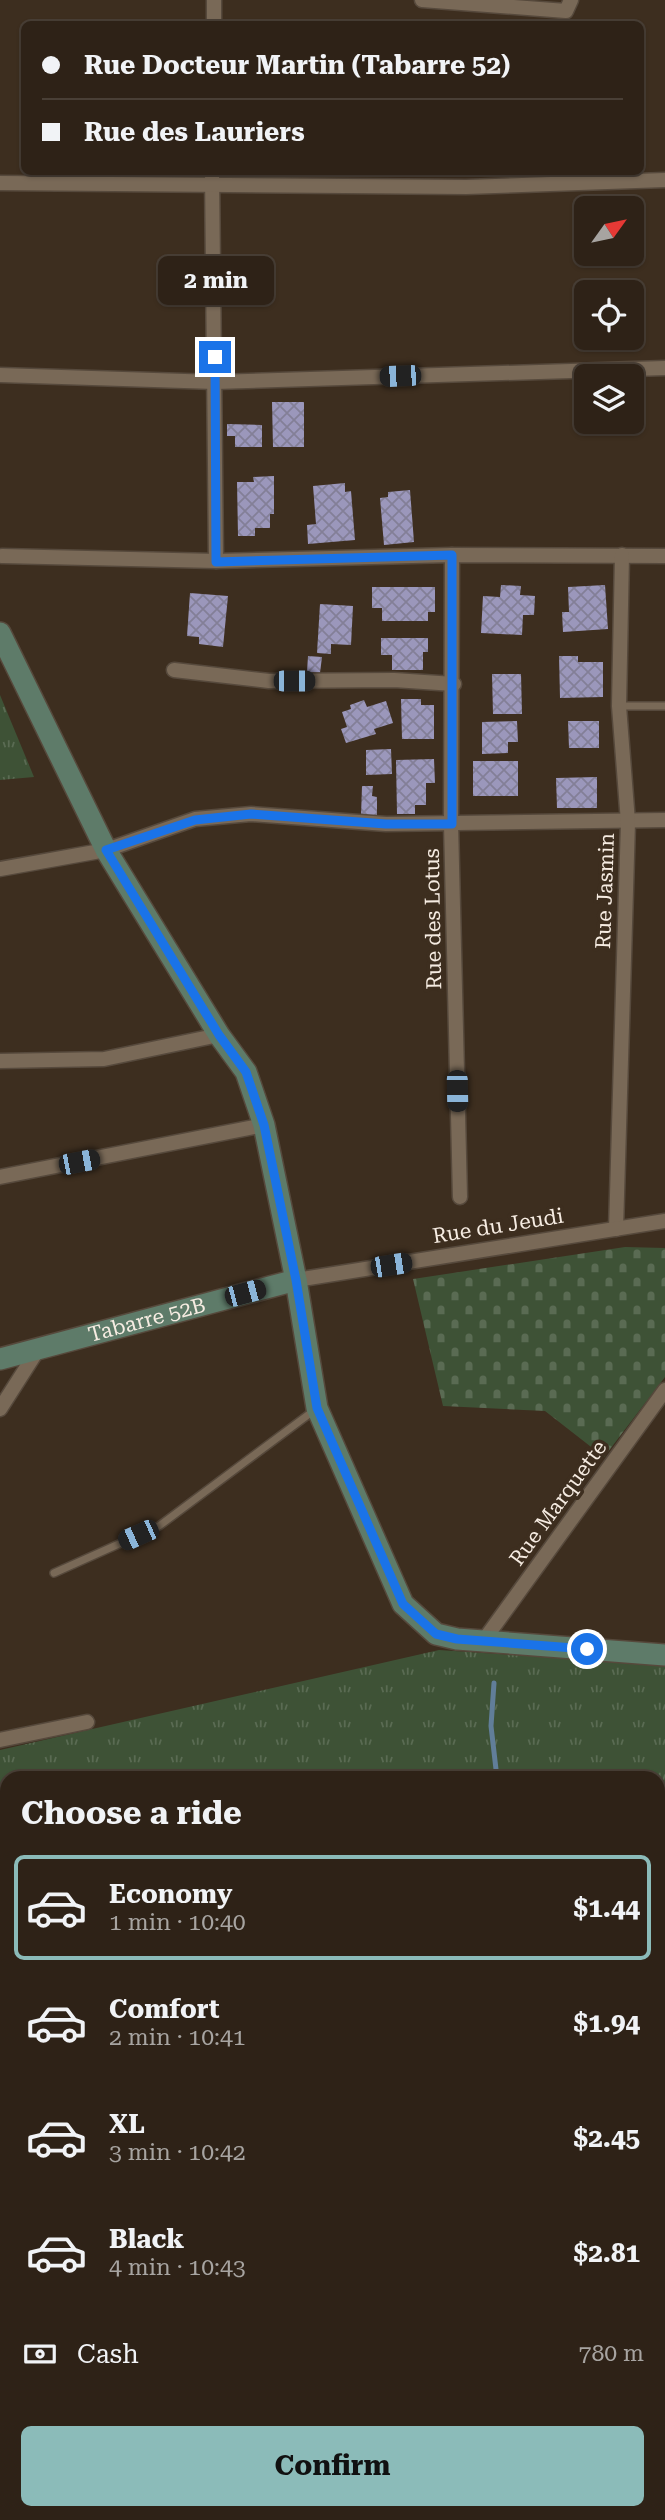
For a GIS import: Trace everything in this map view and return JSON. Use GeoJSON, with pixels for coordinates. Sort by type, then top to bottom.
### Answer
{"type":"FeatureCollection","features":[{"type":"Feature","properties":{"kind":"street"},"geometry":{"type":"LineString","coordinates":[[214,0],[214,21]]}},
{"type":"Feature","properties":{"kind":"street"},"geometry":{"type":"LineString","coordinates":[[422,0],[568,6]]}},
{"type":"Feature","properties":{"kind":"street"},"geometry":{"type":"LineString","coordinates":[[212,177],[216,562]]}},
{"type":"Feature","properties":{"kind":"street"},"geometry":{"type":"LineString","coordinates":[[0,183],[212,177],[466,187],[665,180]]}},
{"type":"Feature","properties":{"kind":"street"},"geometry":{"type":"LineString","coordinates":[[0,375],[215,382],[665,368]]}},
{"type":"Feature","properties":{"kind":"street"},"geometry":{"type":"LineString","coordinates":[[2,556],[216,562],[452,555],[665,556]]}},
{"type":"Feature","properties":{"kind":"street","name":"Rue des Lotus"},"geometry":{"type":"LineString","coordinates":[[452,555],[452,824],[460,1197]]}},
{"type":"Feature","properties":{"kind":"street","name":"Rue Jasmin"},"geometry":{"type":"LineString","coordinates":[[616,1229],[628,822],[619,706],[622,555]]}},
{"type":"Feature","properties":{"kind":"street"},"geometry":{"type":"LineString","coordinates":[[3,645],[106,850],[219,1035],[246,1072],[264,1125],[296,1280],[317,1408],[403,1604],[436,1634],[457,1639],[665,1655]]}},
{"type":"Feature","properties":{"kind":"street"},"geometry":{"type":"LineString","coordinates":[[174,670],[269,681],[394,680],[454,684]]}},
{"type":"Feature","properties":{"kind":"street"},"geometry":{"type":"LineString","coordinates":[[0,869],[106,850],[195,820],[251,814],[386,824],[665,820]]}},
{"type":"Feature","properties":{"kind":"street"},"geometry":{"type":"LineString","coordinates":[[0,1061],[104,1059],[219,1035]]}},
{"type":"Feature","properties":{"kind":"street"},"geometry":{"type":"LineString","coordinates":[[0,1177],[264,1125]]}},
{"type":"Feature","properties":{"kind":"street","name":"Rue du Jeudi"},"geometry":{"type":"LineString","coordinates":[[296,1280],[665,1221]]}},
{"type":"Feature","properties":{"kind":"street","name":"Tabarre 52B"},"geometry":{"type":"LineString","coordinates":[[0,1359],[296,1280]]}},
{"type":"Feature","properties":{"kind":"street"},"geometry":{"type":"LineString","coordinates":[[0,1409],[40,1347]]}},
{"type":"Feature","properties":{"kind":"street","name":"Rue Marquette"},"geometry":{"type":"LineString","coordinates":[[484,1640],[665,1390]]}},
{"type":"Feature","properties":{"kind":"street"},"geometry":{"type":"LineString","coordinates":[[0,1740],[87,1722]]}},
{"type":"Feature","properties":{"kind":"lane"},"geometry":{"type":"LineString","coordinates":[[619,706],[665,706]]}},
{"type":"Feature","properties":{"kind":"lane"},"geometry":{"type":"LineString","coordinates":[[54,1573],[159,1526],[317,1408]]}},
{"type":"Feature","properties":{"kind":"green space"},"geometry":{"type":"Polygon","coordinates":[[[0,695],[34,777],[0,780],[0,695]]]}},
{"type":"Feature","properties":{"kind":"green space"},"geometry":{"type":"Polygon","coordinates":[[[625,1247],[665,1248],[665,1377],[604,1457],[545,1411],[443,1406],[413,1279],[625,1247]]]}},
{"type":"Feature","properties":{"kind":"green space"},"geometry":{"type":"Polygon","coordinates":[[[439,1650],[665,1665],[665,1771],[0,1771],[0,1750],[439,1650]]]}},
{"type":"Feature","properties":{"kind":"building"},"geometry":{"type":"Polygon","coordinates":[[[272,402],[304,402],[304,447],[273,447],[272,402]]]}},
{"type":"Feature","properties":{"kind":"building"},"geometry":{"type":"Polygon","coordinates":[[[227,424],[262,425],[262,447],[235,447],[235,436],[227,436],[227,424]]]}},
{"type":"Feature","properties":{"kind":"building"},"geometry":{"type":"Polygon","coordinates":[[[274,476],[274,514],[270,514],[270,528],[255,528],[255,536],[238,536],[237,482],[254,482],[253,477],[274,476]]]}},
{"type":"Feature","properties":{"kind":"building"},"geometry":{"type":"Polygon","coordinates":[[[345,483],[345,492],[351,491],[355,540],[308,544],[307,525],[316,524],[313,486],[345,483]]]}},
{"type":"Feature","properties":{"kind":"building"},"geometry":{"type":"Polygon","coordinates":[[[410,490],[414,542],[384,545],[380,498],[388,497],[388,492],[410,490]]]}},
{"type":"Feature","properties":{"kind":"building"},"geometry":{"type":"Polygon","coordinates":[[[501,585],[521,586],[520,595],[535,596],[534,615],[523,615],[522,635],[481,633],[483,596],[500,597],[501,585]]]}},
{"type":"Feature","properties":{"kind":"building"},"geometry":{"type":"Polygon","coordinates":[[[605,585],[608,629],[563,632],[562,612],[569,612],[568,587],[605,585]]]}},
{"type":"Feature","properties":{"kind":"building"},"geometry":{"type":"Polygon","coordinates":[[[372,587],[435,587],[435,612],[428,612],[428,621],[382,621],[382,608],[372,608],[372,587]]]}},
{"type":"Feature","properties":{"kind":"building"},"geometry":{"type":"Polygon","coordinates":[[[190,593],[228,596],[223,647],[199,644],[199,637],[187,636],[190,593]]]}},
{"type":"Feature","properties":{"kind":"building"},"geometry":{"type":"Polygon","coordinates":[[[320,604],[353,606],[351,645],[331,644],[331,654],[317,653],[320,604]]]}},
{"type":"Feature","properties":{"kind":"building"},"geometry":{"type":"Polygon","coordinates":[[[381,638],[428,638],[428,652],[423,652],[423,670],[392,670],[392,655],[381,655],[381,638]]]}},
{"type":"Feature","properties":{"kind":"building"},"geometry":{"type":"Polygon","coordinates":[[[308,656],[322,657],[320,673],[307,672],[308,656]]]}},
{"type":"Feature","properties":{"kind":"building"},"geometry":{"type":"Polygon","coordinates":[[[559,656],[578,656],[578,662],[603,662],[603,697],[560,698],[559,656]]]}},
{"type":"Feature","properties":{"kind":"building"},"geometry":{"type":"Polygon","coordinates":[[[492,674],[521,674],[522,714],[493,714],[492,674]]]}},
{"type":"Feature","properties":{"kind":"building"},"geometry":{"type":"Polygon","coordinates":[[[401,699],[421,699],[421,705],[434,705],[434,739],[402,739],[401,699]]]}},
{"type":"Feature","properties":{"kind":"building"},"geometry":{"type":"Polygon","coordinates":[[[364,700],[367,707],[386,701],[393,723],[374,729],[376,734],[346,743],[341,729],[347,727],[342,712],[351,709],[350,705],[364,700]]]}},
{"type":"Feature","properties":{"kind":"building"},"geometry":{"type":"Polygon","coordinates":[[[517,721],[518,742],[508,742],[508,753],[482,754],[482,722],[517,721]]]}},
{"type":"Feature","properties":{"kind":"building"},"geometry":{"type":"Polygon","coordinates":[[[568,721],[599,721],[599,748],[569,748],[568,721]]]}},
{"type":"Feature","properties":{"kind":"building"},"geometry":{"type":"Polygon","coordinates":[[[391,749],[392,774],[366,775],[366,750],[391,749]]]}},
{"type":"Feature","properties":{"kind":"building"},"geometry":{"type":"Polygon","coordinates":[[[434,759],[435,783],[426,783],[426,805],[415,805],[415,814],[397,814],[396,760],[434,759]]]}},
{"type":"Feature","properties":{"kind":"building"},"geometry":{"type":"Polygon","coordinates":[[[473,761],[518,761],[518,796],[473,796],[473,761]]]}},
{"type":"Feature","properties":{"kind":"building"},"geometry":{"type":"Polygon","coordinates":[[[597,777],[597,808],[557,808],[556,778],[597,777]]]}},
{"type":"Feature","properties":{"kind":"building"},"geometry":{"type":"Polygon","coordinates":[[[362,786],[373,786],[372,796],[377,797],[377,817],[361,816],[362,786]]]}},
{"type":"Feature","properties":{"kind":"waterway"},"geometry":{"type":"LineString","coordinates":[[494,1683],[491,1726],[496,1771]]}},
{"type":"Feature","properties":{"kind":"route"},"geometry":{"type":"LineString","coordinates":[[215,357],[216,562],[452,555],[452,824],[386,824],[251,814],[195,820],[106,850],[219,1035],[246,1072],[264,1125],[296,1280],[317,1408],[343,1473],[403,1604],[436,1634],[457,1639],[587,1649]]}}]}
